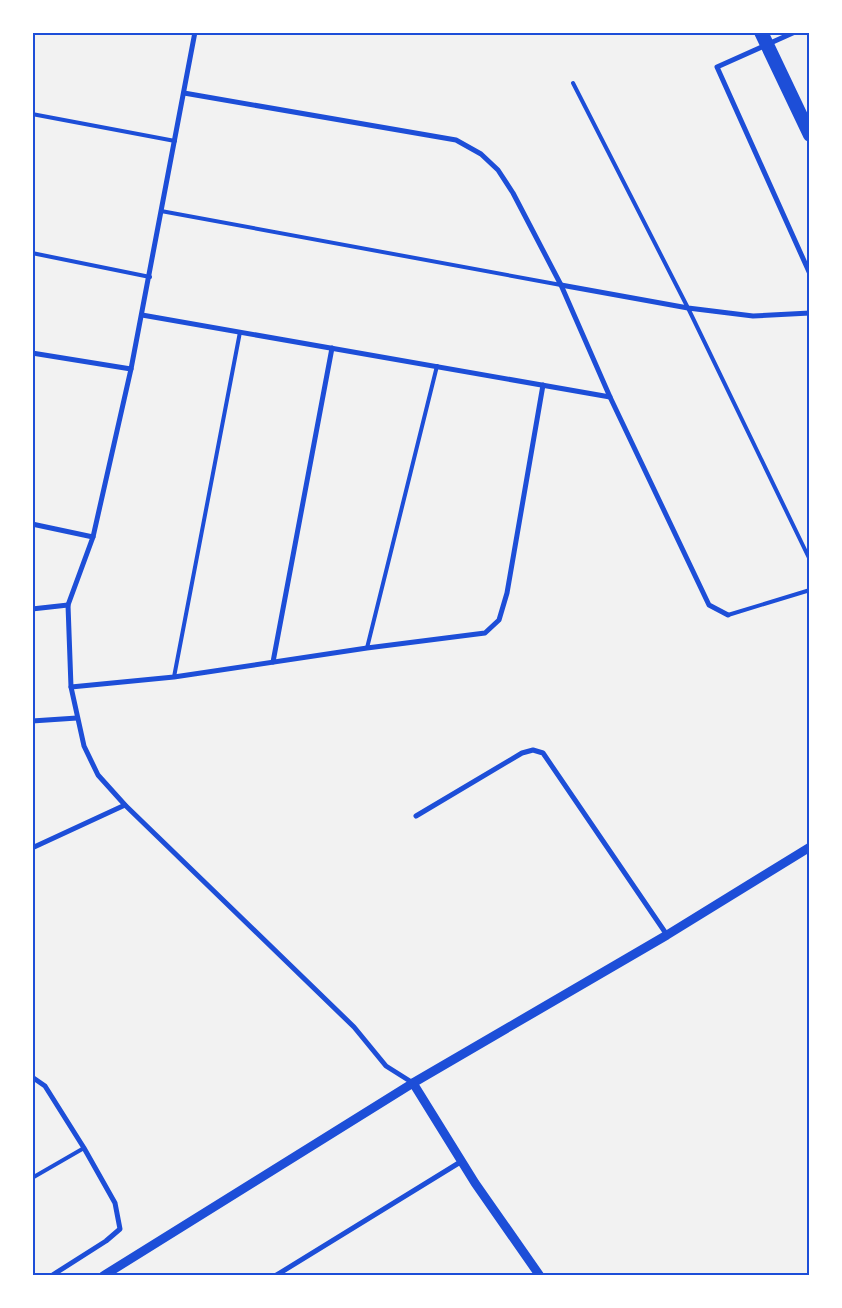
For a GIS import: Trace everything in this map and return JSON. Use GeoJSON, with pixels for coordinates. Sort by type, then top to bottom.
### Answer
{"type":"FeatureCollection","features":[{"type":"Feature","properties":{"kind":"highway"},"geometry":{"type":"LineString","coordinates":[[761,32],[810,135]]}},
{"type":"Feature","properties":{"kind":"street"},"geometry":{"type":"LineString","coordinates":[[195,32],[150,277],[131,369],[93,537],[68,606],[71,686],[84,746],[98,775],[125,805],[336,1010],[386,1066],[413,1083],[462,1161],[540,1276]]}},
{"type":"Feature","properties":{"kind":"street"},"geometry":{"type":"LineString","coordinates":[[795,32],[717,67],[810,274]]}},
{"type":"Feature","properties":{"kind":"street"},"geometry":{"type":"LineString","coordinates":[[184,93],[456,140],[482,154],[498,170],[513,193],[561,285],[610,397],[709,605],[728,615]]}},
{"type":"Feature","properties":{"kind":"street"},"geometry":{"type":"LineString","coordinates":[[561,285],[688,308],[753,316],[810,313]]}},
{"type":"Feature","properties":{"kind":"street"},"geometry":{"type":"LineString","coordinates":[[142,314],[610,397]]}},
{"type":"Feature","properties":{"kind":"street"},"geometry":{"type":"LineString","coordinates":[[273,662],[332,348]]}},
{"type":"Feature","properties":{"kind":"street"},"geometry":{"type":"LineString","coordinates":[[32,353],[131,369]]}},
{"type":"Feature","properties":{"kind":"street"},"geometry":{"type":"LineString","coordinates":[[71,686],[174,677],[485,632],[499,620],[508,594],[543,385]]}},
{"type":"Feature","properties":{"kind":"street"},"geometry":{"type":"LineString","coordinates":[[32,524],[93,537]]}},
{"type":"Feature","properties":{"kind":"street"},"geometry":{"type":"LineString","coordinates":[[32,609],[68,606]]}},
{"type":"Feature","properties":{"kind":"street"},"geometry":{"type":"LineString","coordinates":[[32,721],[77,718]]}},
{"type":"Feature","properties":{"kind":"street"},"geometry":{"type":"LineString","coordinates":[[416,816],[516,756],[533,750],[543,753],[667,935]]}},
{"type":"Feature","properties":{"kind":"street"},"geometry":{"type":"LineString","coordinates":[[32,848],[125,805]]}},
{"type":"Feature","properties":{"kind":"street"},"geometry":{"type":"LineString","coordinates":[[102,1276],[413,1083],[667,935],[810,847]]}},
{"type":"Feature","properties":{"kind":"street"},"geometry":{"type":"LineString","coordinates":[[32,1077],[45,1086],[84,1148],[115,1204],[120,1229],[106,1241],[51,1276]]}},
{"type":"Feature","properties":{"kind":"street"},"geometry":{"type":"LineString","coordinates":[[275,1276],[462,1161]]}},
{"type":"Feature","properties":{"kind":"lane"},"geometry":{"type":"LineString","coordinates":[[573,83],[688,308],[810,560]]}},
{"type":"Feature","properties":{"kind":"lane"},"geometry":{"type":"LineString","coordinates":[[32,114],[175,141]]}},
{"type":"Feature","properties":{"kind":"lane"},"geometry":{"type":"LineString","coordinates":[[161,211],[561,285]]}},
{"type":"Feature","properties":{"kind":"lane"},"geometry":{"type":"LineString","coordinates":[[32,253],[150,277]]}},
{"type":"Feature","properties":{"kind":"lane"},"geometry":{"type":"LineString","coordinates":[[174,677],[240,332]]}},
{"type":"Feature","properties":{"kind":"lane"},"geometry":{"type":"LineString","coordinates":[[367,648],[437,366]]}},
{"type":"Feature","properties":{"kind":"lane"},"geometry":{"type":"LineString","coordinates":[[728,615],[810,590]]}},
{"type":"Feature","properties":{"kind":"lane"},"geometry":{"type":"LineString","coordinates":[[32,1178],[84,1148]]}}]}
